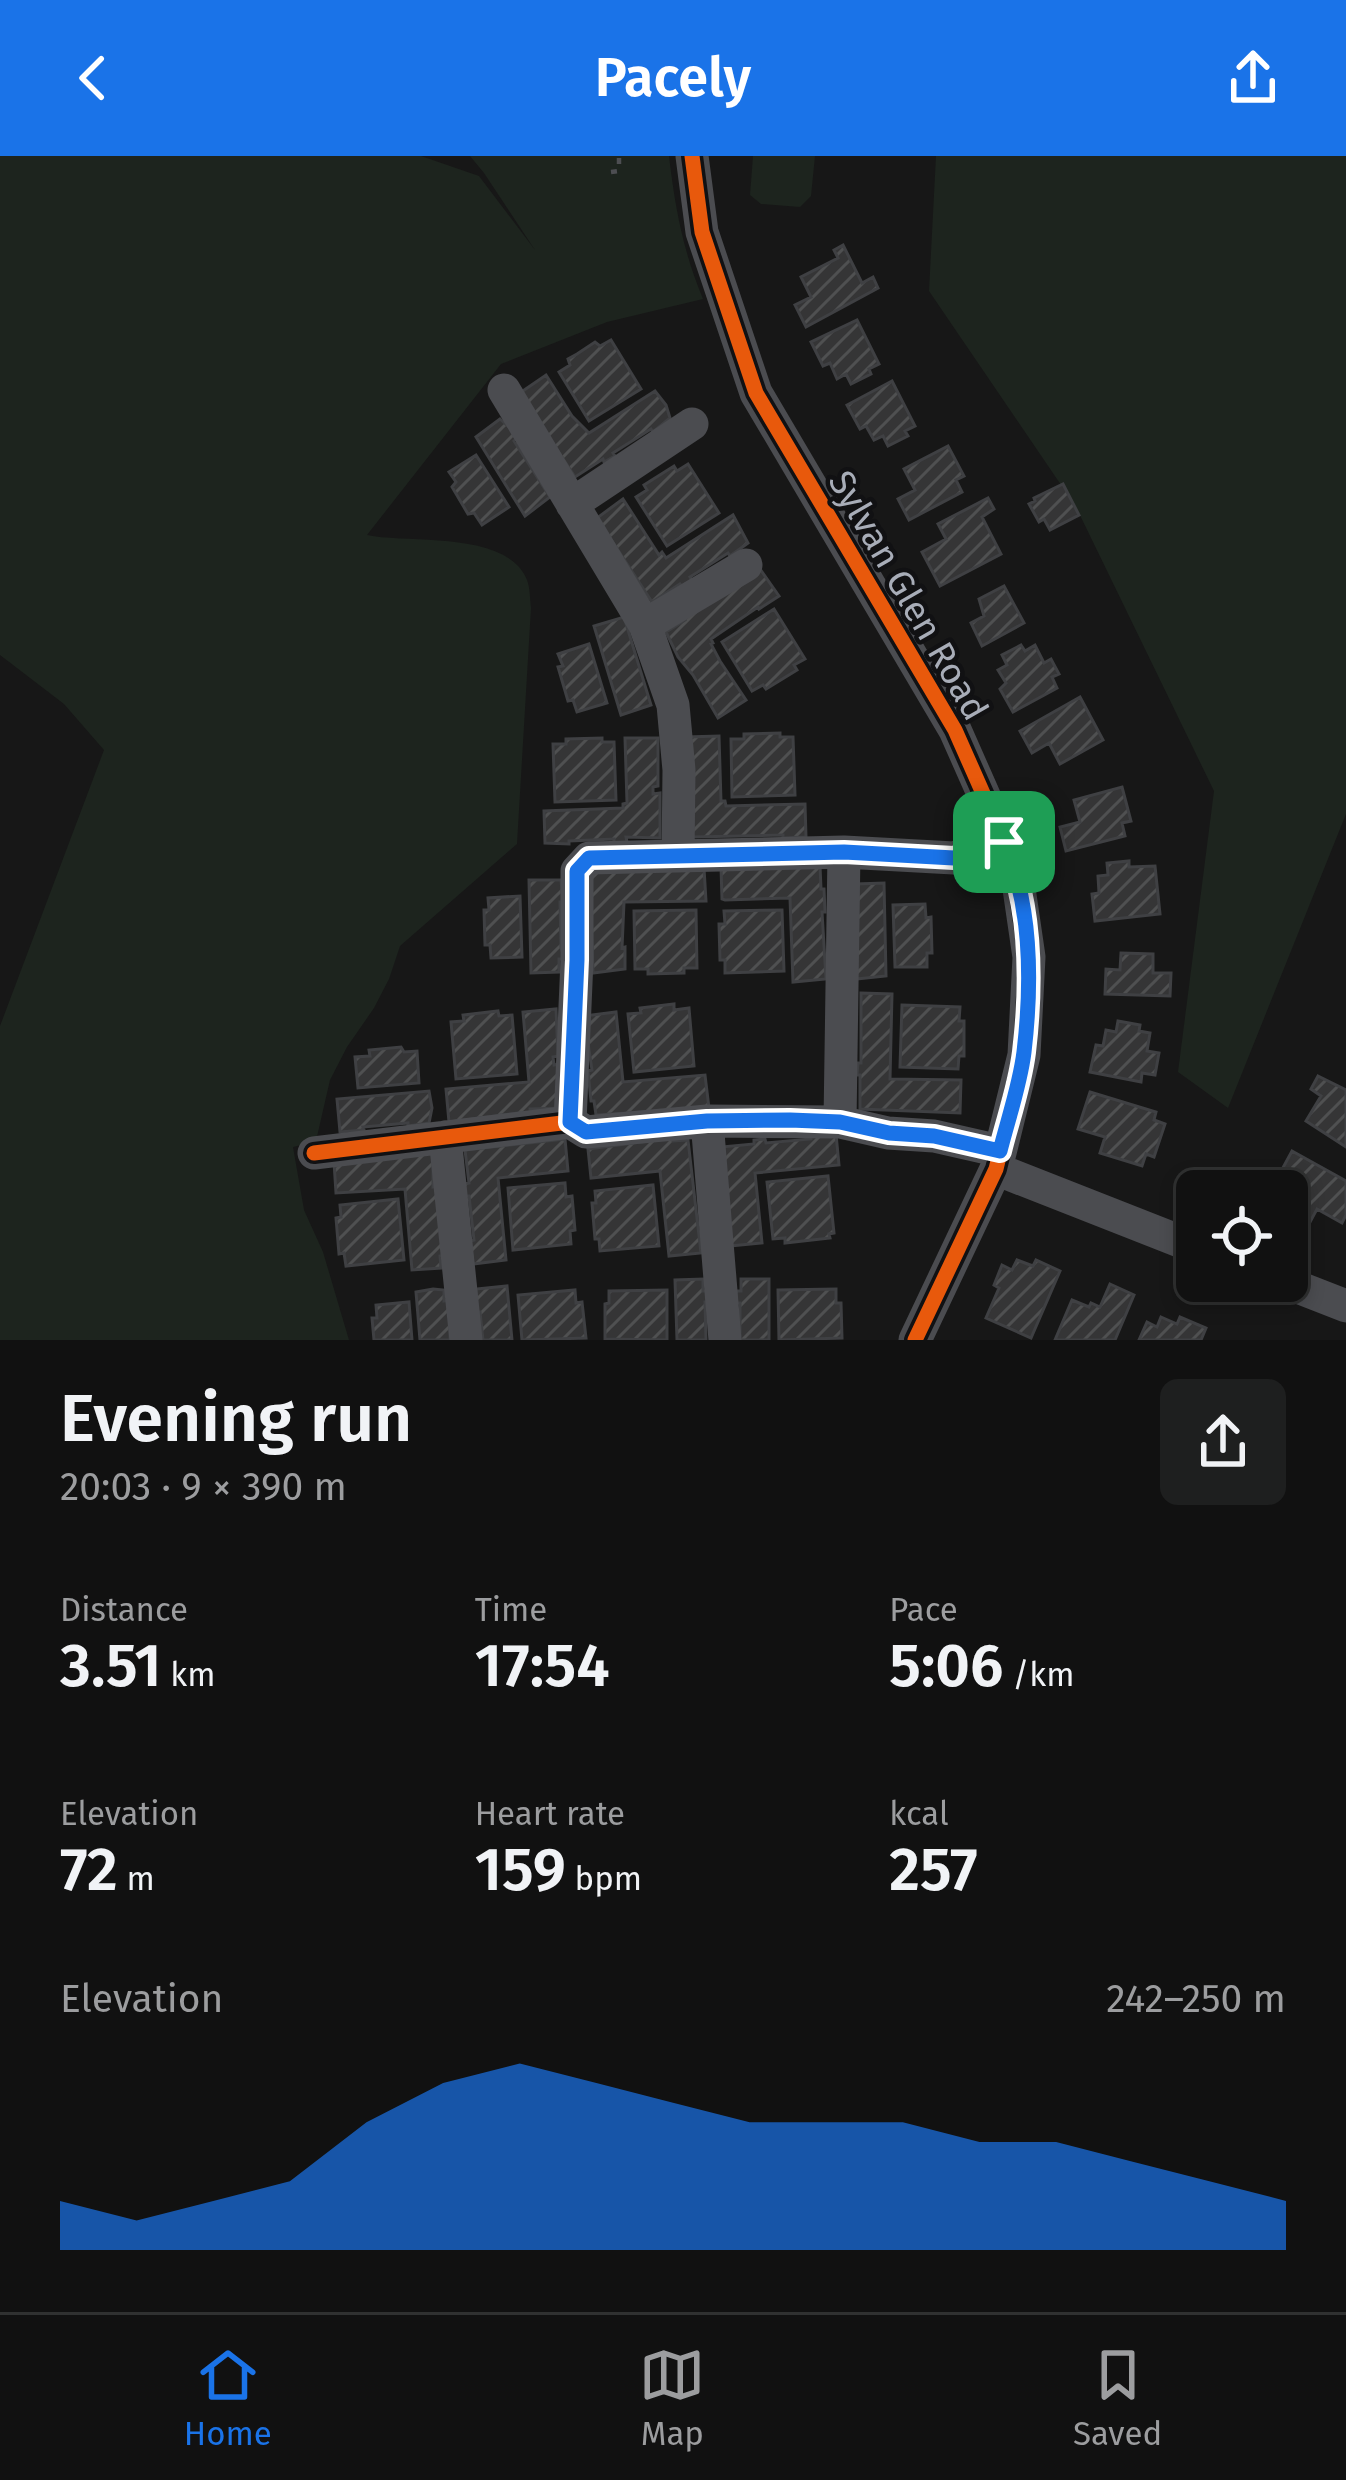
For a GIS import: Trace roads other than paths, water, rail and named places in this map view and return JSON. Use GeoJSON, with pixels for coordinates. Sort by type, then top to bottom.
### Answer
{"type":"FeatureCollection","features":[{"type":"Feature","properties":{"kind":"street","name":"Sylvan Glen Road"},"geometry":{"type":"LineString","coordinates":[[692,156],[702,232],[756,393],[955,730],[1016,868],[1029,957],[1024,1055],[998,1160],[915,1340]]}},
{"type":"Feature","properties":{"kind":"street"},"geometry":{"type":"LineString","coordinates":[[504,390],[644,625],[673,705],[679,770],[678,856]]}},
{"type":"Feature","properties":{"kind":"street"},"geometry":{"type":"LineString","coordinates":[[572,504],[692,424]]}},
{"type":"Feature","properties":{"kind":"street"},"geometry":{"type":"LineString","coordinates":[[644,625],[746,565]]}},
{"type":"Feature","properties":{"kind":"street"},"geometry":{"type":"LineString","coordinates":[[570,1122],[577,871],[589,858],[844,852],[954,858],[1004,842]]}},
{"type":"Feature","properties":{"kind":"street"},"geometry":{"type":"LineString","coordinates":[[840,1122],[844,852]]}},
{"type":"Feature","properties":{"kind":"street"},"geometry":{"type":"LineString","coordinates":[[314,1154],[570,1122],[586,1132],[707,1121],[840,1122],[889,1133],[934,1136],[1176,1239]]}},
{"type":"Feature","properties":{"kind":"street"},"geometry":{"type":"LineString","coordinates":[[707,1121],[725,1340]]}},
{"type":"Feature","properties":{"kind":"street"},"geometry":{"type":"LineString","coordinates":[[445,1138],[466,1340]]}},
{"type":"Feature","properties":{"kind":"street"},"geometry":{"type":"LineString","coordinates":[[1308,1291],[1346,1306]]}}]}
